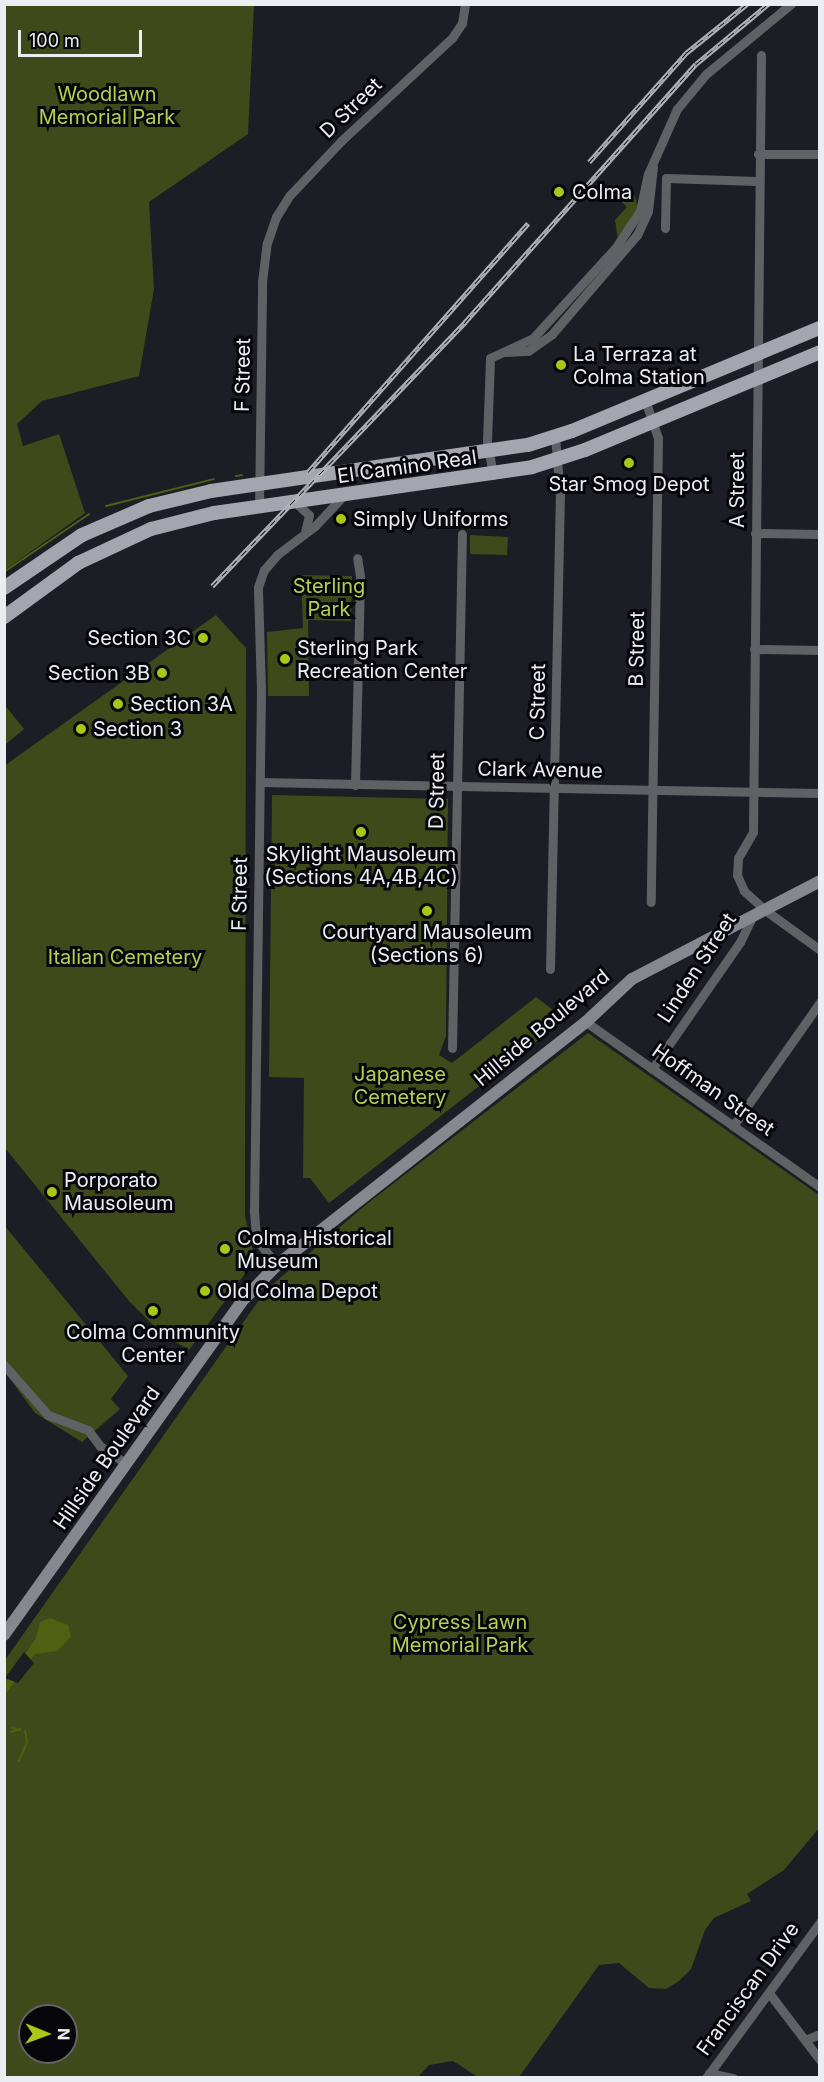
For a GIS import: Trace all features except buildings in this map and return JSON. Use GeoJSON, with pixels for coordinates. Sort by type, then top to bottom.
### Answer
{"type":"FeatureCollection","features":[{"type":"Feature","properties":{"kind":"main road","name":"El Camino Real"},"geometry":{"type":"LineString","coordinates":[[4,588],[66,544],[123,515],[184,497],[259,484],[489,453],[555,437],[819,328]]}},
{"type":"Feature","properties":{"kind":"main road","name":"El Camino Real"},"geometry":{"type":"LineString","coordinates":[[4,616],[70,568],[118,542],[187,519],[493,475],[558,459],[819,352]]}},
{"type":"Feature","properties":{"kind":"main road","name":"Hillside Boulevard"},"geometry":{"type":"LineString","coordinates":[[4,1635],[244,1299],[277,1265],[586,1023],[632,980],[819,881]]}},
{"type":"Feature","properties":{"kind":"street","name":"D Street"},"geometry":{"type":"LineString","coordinates":[[267,243],[276,217],[290,195],[452,38],[462,23],[465,4]]}},
{"type":"Feature","properties":{"kind":"street"},"geometry":{"type":"LineString","coordinates":[[493,475],[489,453],[490,358],[506,352],[528,351],[552,334],[637,235],[648,211],[652,167],[665,131],[693,88],[791,4]]}},
{"type":"Feature","properties":{"kind":"street","name":"A Street"},"geometry":{"type":"LineString","coordinates":[[761,55],[757,181],[753,832],[738,858],[737,875],[744,891],[765,910],[819,950]]}},
{"type":"Feature","properties":{"kind":"street"},"geometry":{"type":"LineString","coordinates":[[758,154],[819,154]]}},
{"type":"Feature","properties":{"kind":"street"},"geometry":{"type":"LineString","coordinates":[[665,228],[666,178],[757,181]]}},
{"type":"Feature","properties":{"kind":"street","name":"F Street"},"geometry":{"type":"LineString","coordinates":[[259,507],[262,282],[267,243]]}},
{"type":"Feature","properties":{"kind":"street","name":"B Street"},"geometry":{"type":"LineString","coordinates":[[645,400],[658,438],[651,902]]}},
{"type":"Feature","properties":{"kind":"street","name":"C Street"},"geometry":{"type":"LineString","coordinates":[[550,969],[558,459],[555,437]]}},
{"type":"Feature","properties":{"kind":"street","name":"F Street"},"geometry":{"type":"LineString","coordinates":[[277,1265],[256,1239],[254,1212],[260,782],[259,578],[278,554],[303,535],[345,495]]}},
{"type":"Feature","properties":{"kind":"street"},"geometry":{"type":"LineString","coordinates":[[295,502],[307,511],[311,520],[303,535]]}},
{"type":"Feature","properties":{"kind":"street"},"geometry":{"type":"LineString","coordinates":[[755,533],[819,534]]}},
{"type":"Feature","properties":{"kind":"street","name":"D Street"},"geometry":{"type":"LineString","coordinates":[[452,1048],[455,786],[462,534]]}},
{"type":"Feature","properties":{"kind":"street"},"geometry":{"type":"LineString","coordinates":[[355,785],[360,576],[357,558]]}},
{"type":"Feature","properties":{"kind":"street"},"geometry":{"type":"LineString","coordinates":[[754,649],[819,650]]}},
{"type":"Feature","properties":{"kind":"street","name":"Clark Avenue"},"geometry":{"type":"LineString","coordinates":[[260,782],[819,793]]}},
{"type":"Feature","properties":{"kind":"street","name":"Linden Street"},"geometry":{"type":"LineString","coordinates":[[652,1069],[740,942],[752,917]]}},
{"type":"Feature","properties":{"kind":"street"},"geometry":{"type":"LineString","coordinates":[[733,1126],[819,1002]]}},
{"type":"Feature","properties":{"kind":"street","name":"Hoffman Street"},"geometry":{"type":"LineString","coordinates":[[586,1023],[733,1126],[818,1182]]}},
{"type":"Feature","properties":{"kind":"street"},"geometry":{"type":"LineString","coordinates":[[4,1365],[48,1415],[88,1430],[99,1446],[127,1464]]}},
{"type":"Feature","properties":{"kind":"street","name":"Franciscan Drive"},"geometry":{"type":"LineString","coordinates":[[707,2075],[769,1994],[819,1922]]}},
{"type":"Feature","properties":{"kind":"street"},"geometry":{"type":"LineString","coordinates":[[769,1994],[819,2060]]}},
{"type":"Feature","properties":{"kind":"street"},"geometry":{"type":"LineString","coordinates":[[805,2040],[819,2034]]}},
{"type":"Feature","properties":{"kind":"street"},"geometry":{"type":"LineString","coordinates":[[707,2075],[733,2078]]}},
{"type":"Feature","properties":{"kind":"green space","name":"Woodlawn Memorial Park"},"geometry":{"type":"Polygon","coordinates":[[[5,4],[254,5],[248,134],[149,202],[154,289],[139,376],[42,401],[17,424],[23,446],[59,434],[85,513],[5,570],[5,4]]]}},
{"type":"Feature","properties":{"kind":"green space"},"geometry":{"type":"Polygon","coordinates":[[[629,193],[635,196],[638,209],[618,240],[615,220],[627,207],[618,198],[629,193]]]}},
{"type":"Feature","properties":{"kind":"green space"},"geometry":{"type":"Polygon","coordinates":[[[470,535],[508,537],[507,555],[470,554],[470,535]]]}},
{"type":"Feature","properties":{"kind":"green space","name":"Sterling Park"},"geometry":{"type":"Polygon","coordinates":[[[301,575],[352,576],[351,621],[308,620],[309,696],[268,696],[267,632],[303,628],[301,575]]]}},
{"type":"Feature","properties":{"kind":"green space","name":"Italian Cemetery"},"geometry":{"type":"Polygon","coordinates":[[[216,615],[246,648],[245,1216],[255,1260],[189,1350],[162,1334],[129,1301],[5,1148],[4,766],[216,615]]]}},
{"type":"Feature","properties":{"kind":"green space"},"geometry":{"type":"Polygon","coordinates":[[[4,704],[24,729],[5,745],[4,745],[4,704]]]}},
{"type":"Feature","properties":{"kind":"green space","name":"Japanese Cemetery"},"geometry":{"type":"Polygon","coordinates":[[[272,795],[448,799],[446,1036],[439,1055],[452,1063],[536,997],[565,1019],[329,1203],[310,1178],[303,1178],[304,1078],[269,1077],[272,795]]]}},
{"type":"Feature","properties":{"kind":"green space","name":"Cypress Lawn Memorial Park"},"geometry":{"type":"Polygon","coordinates":[[[588,1033],[819,1195],[819,1828],[784,1870],[747,1894],[751,1901],[714,1918],[705,1930],[691,1969],[679,1981],[666,1989],[649,1988],[619,1963],[599,1965],[519,2077],[478,2077],[453,2061],[429,2065],[417,2078],[5,2077],[5,1660],[266,1290],[368,1203],[588,1033]]]}},
{"type":"Feature","properties":{"kind":"green space"},"geometry":{"type":"Polygon","coordinates":[[[4,1225],[128,1376],[111,1399],[120,1409],[82,1442],[35,1413],[5,1372],[4,1225]]]}},
{"type":"Feature","properties":{"kind":"shaded area"},"geometry":{"type":"Polygon","coordinates":[[[50,1618],[68,1625],[71,1637],[57,1651],[35,1654],[5,1695],[5,1683],[36,1638],[40,1622],[50,1618]]]}},
{"type":"Feature","properties":{"kind":"pier"},"geometry":{"type":"Polygon","coordinates":[[[24,1652],[34,1663],[18,1683],[5,1678],[24,1652]]]}},
{"type":"Feature","properties":{"kind":"waterway"},"geometry":{"type":"LineString","coordinates":[[236,476],[242,475]]}},
{"type":"Feature","properties":{"kind":"waterway"},"geometry":{"type":"LineString","coordinates":[[106,506],[214,479]]}},
{"type":"Feature","properties":{"kind":"waterway"},"geometry":{"type":"LineString","coordinates":[[4,572],[89,514]]}},
{"type":"Feature","properties":{"kind":"waterway"},"geometry":{"type":"LineString","coordinates":[[12,1728],[20,1730]]}},
{"type":"Feature","properties":{"kind":"waterway"},"geometry":{"type":"LineString","coordinates":[[11,1732],[21,1729]]}},
{"type":"Feature","properties":{"kind":"waterway"},"geometry":{"type":"LineString","coordinates":[[19,1761],[27,1742],[25,1731]]}},
{"type":"Feature","properties":{"kind":"railway"},"geometry":{"type":"LineString","coordinates":[[589,162],[686,53],[747,4]]}},
{"type":"Feature","properties":{"kind":"railway"},"geometry":{"type":"LineString","coordinates":[[212,586],[465,322],[696,64],[768,4]]}},
{"type":"Feature","properties":{"kind":"railway"},"geometry":{"type":"LineString","coordinates":[[308,472],[528,223]]}},
{"type":"Feature","properties":{"kind":"place","name":"Colma"},"geometry":{"type":"Point","coordinates":[559,192]}},
{"type":"Feature","properties":{"kind":"place","name":"La Terraza at Colma Station"},"geometry":{"type":"Point","coordinates":[561,365]}},
{"type":"Feature","properties":{"kind":"place","name":"Star Smog Depot"},"geometry":{"type":"Point","coordinates":[629,463]}},
{"type":"Feature","properties":{"kind":"place","name":"Simply Uniforms"},"geometry":{"type":"Point","coordinates":[341,519]}},
{"type":"Feature","properties":{"kind":"place","name":"Section 3C"},"geometry":{"type":"Point","coordinates":[203,638]}},
{"type":"Feature","properties":{"kind":"place","name":"Sterling Park Recreation Center"},"geometry":{"type":"Point","coordinates":[285,659]}},
{"type":"Feature","properties":{"kind":"place","name":"Section 3B"},"geometry":{"type":"Point","coordinates":[162,673]}},
{"type":"Feature","properties":{"kind":"place","name":"Section 3A"},"geometry":{"type":"Point","coordinates":[118,704]}},
{"type":"Feature","properties":{"kind":"place","name":"Section 3"},"geometry":{"type":"Point","coordinates":[81,729]}},
{"type":"Feature","properties":{"kind":"place","name":"Skylight Mausoleum (Sections 4A,4B,4C)"},"geometry":{"type":"Point","coordinates":[361,832]}},
{"type":"Feature","properties":{"kind":"place","name":"Courtyard Mausoleum (Sections 6)"},"geometry":{"type":"Point","coordinates":[427,911]}},
{"type":"Feature","properties":{"kind":"place","name":"Porporato Mausoleum"},"geometry":{"type":"Point","coordinates":[52,1192]}},
{"type":"Feature","properties":{"kind":"place","name":"Colma Historical Museum"},"geometry":{"type":"Point","coordinates":[225,1249]}},
{"type":"Feature","properties":{"kind":"place","name":"Old Colma Depot"},"geometry":{"type":"Point","coordinates":[205,1291]}},
{"type":"Feature","properties":{"kind":"place","name":"Colma Community Center"},"geometry":{"type":"Point","coordinates":[153,1311]}}]}
